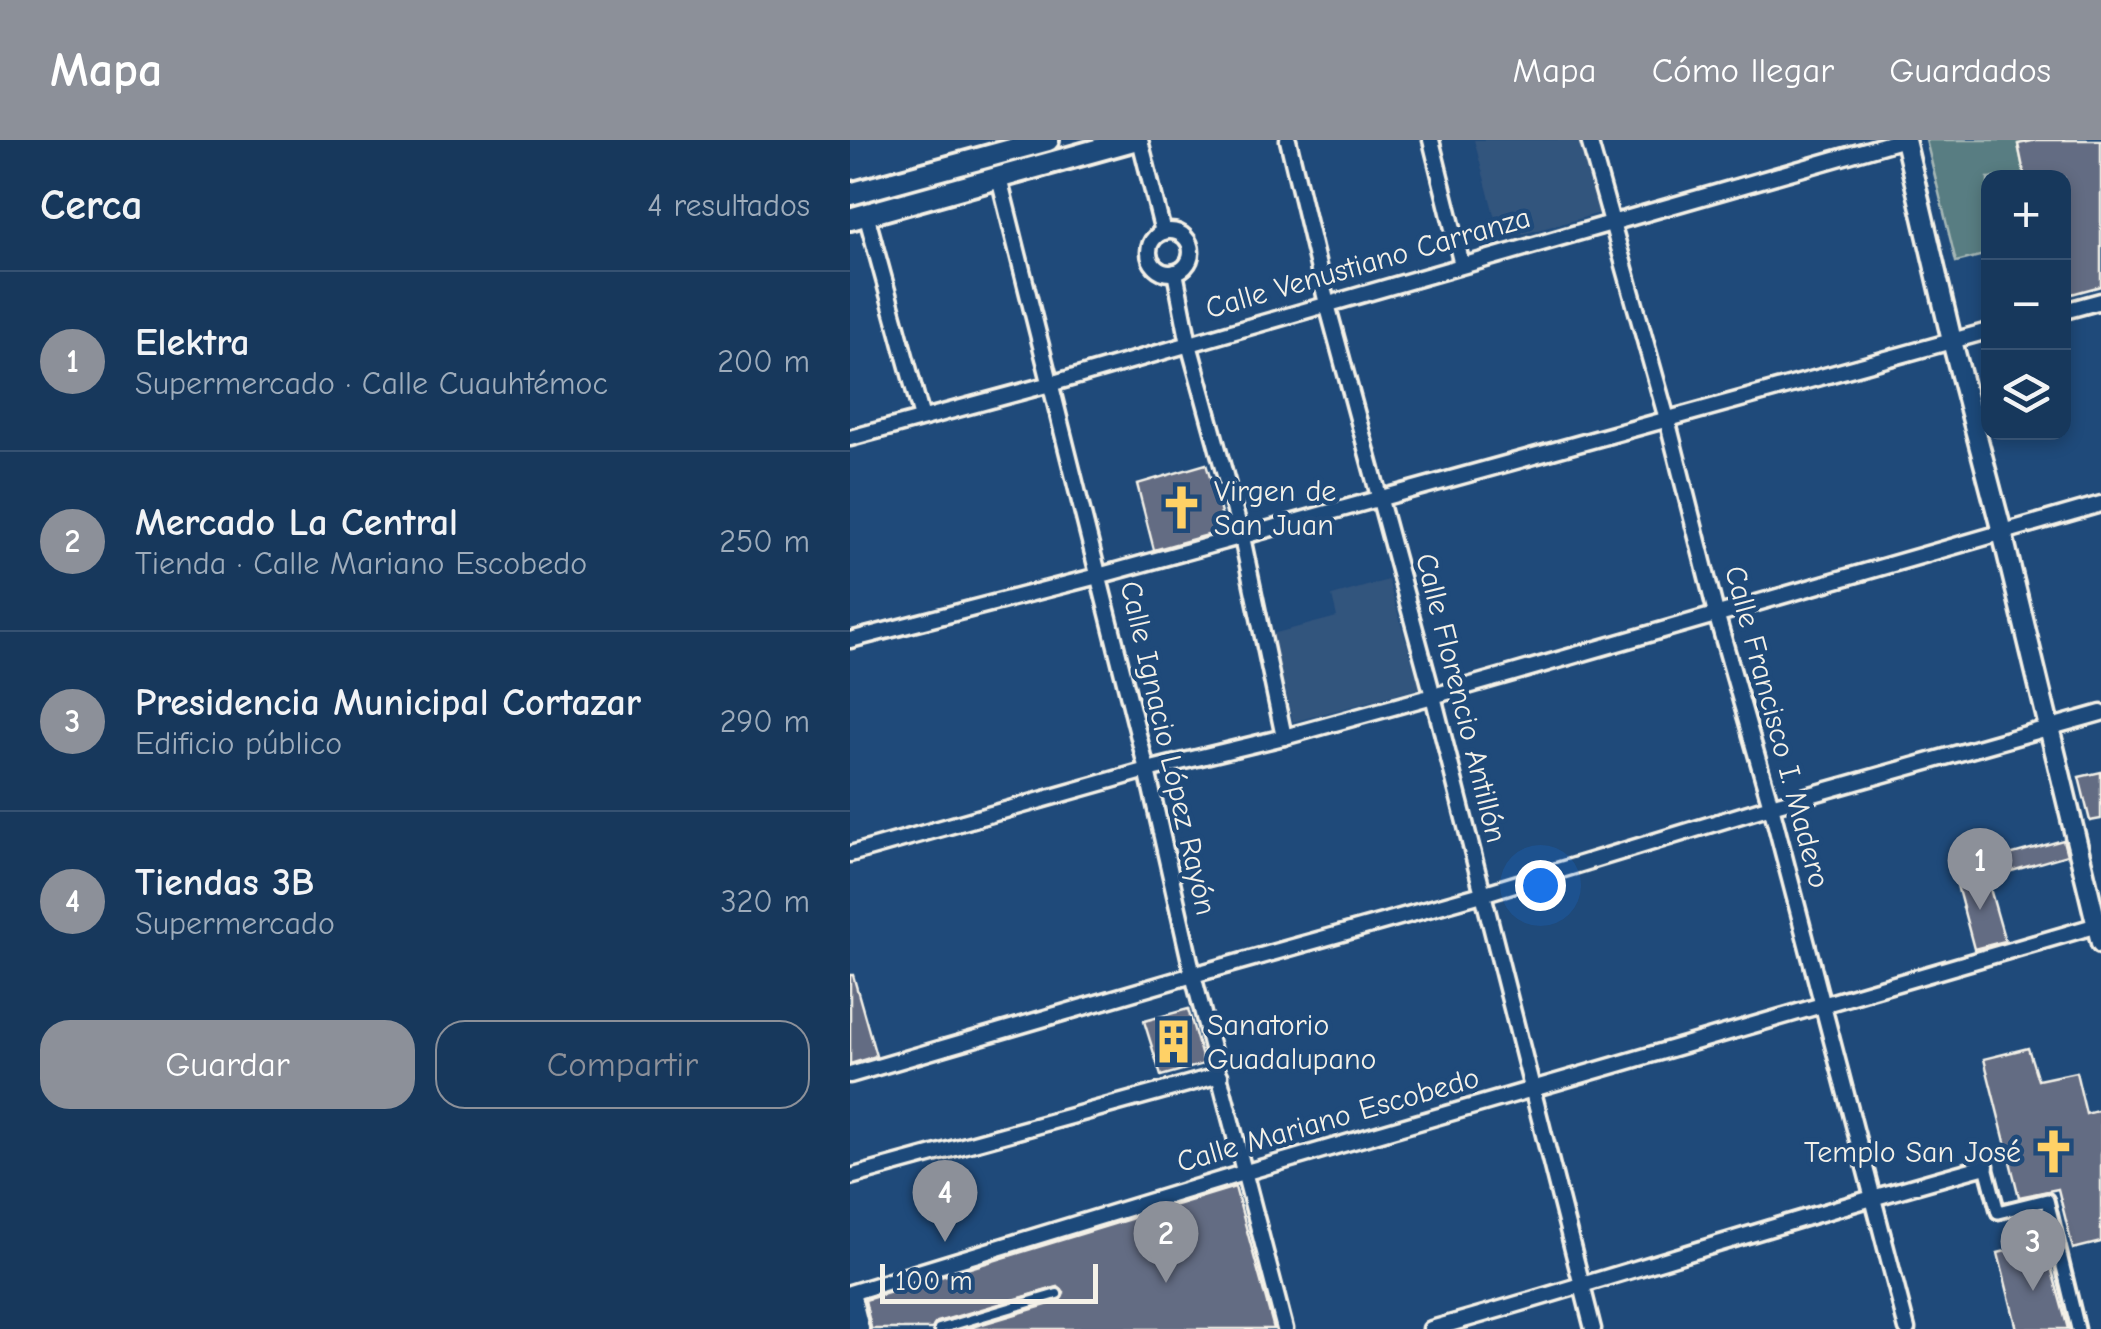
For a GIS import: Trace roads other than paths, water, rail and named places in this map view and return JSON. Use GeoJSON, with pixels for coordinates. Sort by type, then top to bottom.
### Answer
{"type":"FeatureCollection","features":[{"type":"Feature","properties":{"kind":"main road"},"geometry":{"type":"LineString","coordinates":[[850,194],[1048,140]]}},
{"type":"Feature","properties":{"kind":"main road"},"geometry":{"type":"LineString","coordinates":[[858,216],[1137,140]]}},
{"type":"Feature","properties":{"kind":"main road"},"geometry":{"type":"LineString","coordinates":[[850,1295],[858,1329]]}},
{"type":"Feature","properties":{"kind":"street"},"geometry":{"type":"LineString","coordinates":[[1137,140],[1163,232]]}},
{"type":"Feature","properties":{"kind":"street","name":"Calle Florencio Antillón"},"geometry":{"type":"LineString","coordinates":[[1288,140],[1593,1329]]}},
{"type":"Feature","properties":{"kind":"street"},"geometry":{"type":"LineString","coordinates":[[1431,140],[1462,264]]}},
{"type":"Feature","properties":{"kind":"street","name":"Calle Francisco I. Madero"},"geometry":{"type":"LineString","coordinates":[[1590,140],[1907,1329]]}},
{"type":"Feature","properties":{"kind":"street"},"geometry":{"type":"LineString","coordinates":[[1903,140],[2100,931]]}},
{"type":"Feature","properties":{"kind":"street","name":"Calle Venustiano Carranza"},"geometry":{"type":"LineString","coordinates":[[850,438],[1903,140]]}},
{"type":"Feature","properties":{"kind":"street","name":"Calle Ignacio López Rayón"},"geometry":{"type":"LineString","coordinates":[[1000,178],[1147,770],[1193,975],[1286,1329]]}},
{"type":"Feature","properties":{"kind":"street"},"geometry":{"type":"LineString","coordinates":[[858,216],[922,418]]}},
{"type":"Feature","properties":{"kind":"street"},"geometry":{"type":"LineString","coordinates":[[1175,231],[1189,242],[1191,255],[1181,270],[1162,272],[1149,258],[1152,239],[1163,232],[1175,231]]}},
{"type":"Feature","properties":{"kind":"street"},"geometry":{"type":"LineString","coordinates":[[1175,272],[1189,344],[1242,537],[1284,737]]}},
{"type":"Feature","properties":{"kind":"street"},"geometry":{"type":"LineString","coordinates":[[2071,309],[2101,300]]}},
{"type":"Feature","properties":{"kind":"street"},"geometry":{"type":"LineString","coordinates":[[850,640],[1242,537],[1981,333]]}},
{"type":"Feature","properties":{"kind":"street"},"geometry":{"type":"LineString","coordinates":[[850,854],[1147,770],[1433,696],[2101,504]]}},
{"type":"Feature","properties":{"kind":"street"},"geometry":{"type":"LineString","coordinates":[[850,1075],[2101,713]]}},
{"type":"Feature","properties":{"kind":"street","name":"Calle Mariano Escobedo"},"geometry":{"type":"LineString","coordinates":[[850,1295],[1243,1173],[1822,1005],[2100,931]]}},
{"type":"Feature","properties":{"kind":"street"},"geometry":{"type":"LineString","coordinates":[[850,1177],[1220,1076]]}},
{"type":"Feature","properties":{"kind":"street"},"geometry":{"type":"LineString","coordinates":[[1431,1329],[1872,1196],[1986,1166],[1998,1212],[2047,1200],[2078,1329]]}},
{"type":"Feature","properties":{"kind":"lane"},"geometry":{"type":"LineString","coordinates":[[938,1329],[1057,1294]]}},
{"type":"Feature","properties":{"kind":"place","name":"Virgen de San Juan"},"geometry":{"type":"Point","coordinates":[1181,508]}},
{"type":"Feature","properties":{"kind":"place","name":"Elektra"},"geometry":{"type":"Point","coordinates":[1980,910]}},
{"type":"Feature","properties":{"kind":"place","name":"Sanatorio Guadalupano"},"geometry":{"type":"Point","coordinates":[1174,1042]}},
{"type":"Feature","properties":{"kind":"place","name":"Templo San José"},"geometry":{"type":"Point","coordinates":[2054,1152]}},
{"type":"Feature","properties":{"kind":"place","name":"Tiendas 3B"},"geometry":{"type":"Point","coordinates":[945,1242]}},
{"type":"Feature","properties":{"kind":"place","name":"Mercado La Central"},"geometry":{"type":"Point","coordinates":[1166,1283]}},
{"type":"Feature","properties":{"kind":"place","name":"Presidencia Municipal Cortazar"},"geometry":{"type":"Point","coordinates":[2033,1291]}}]}
